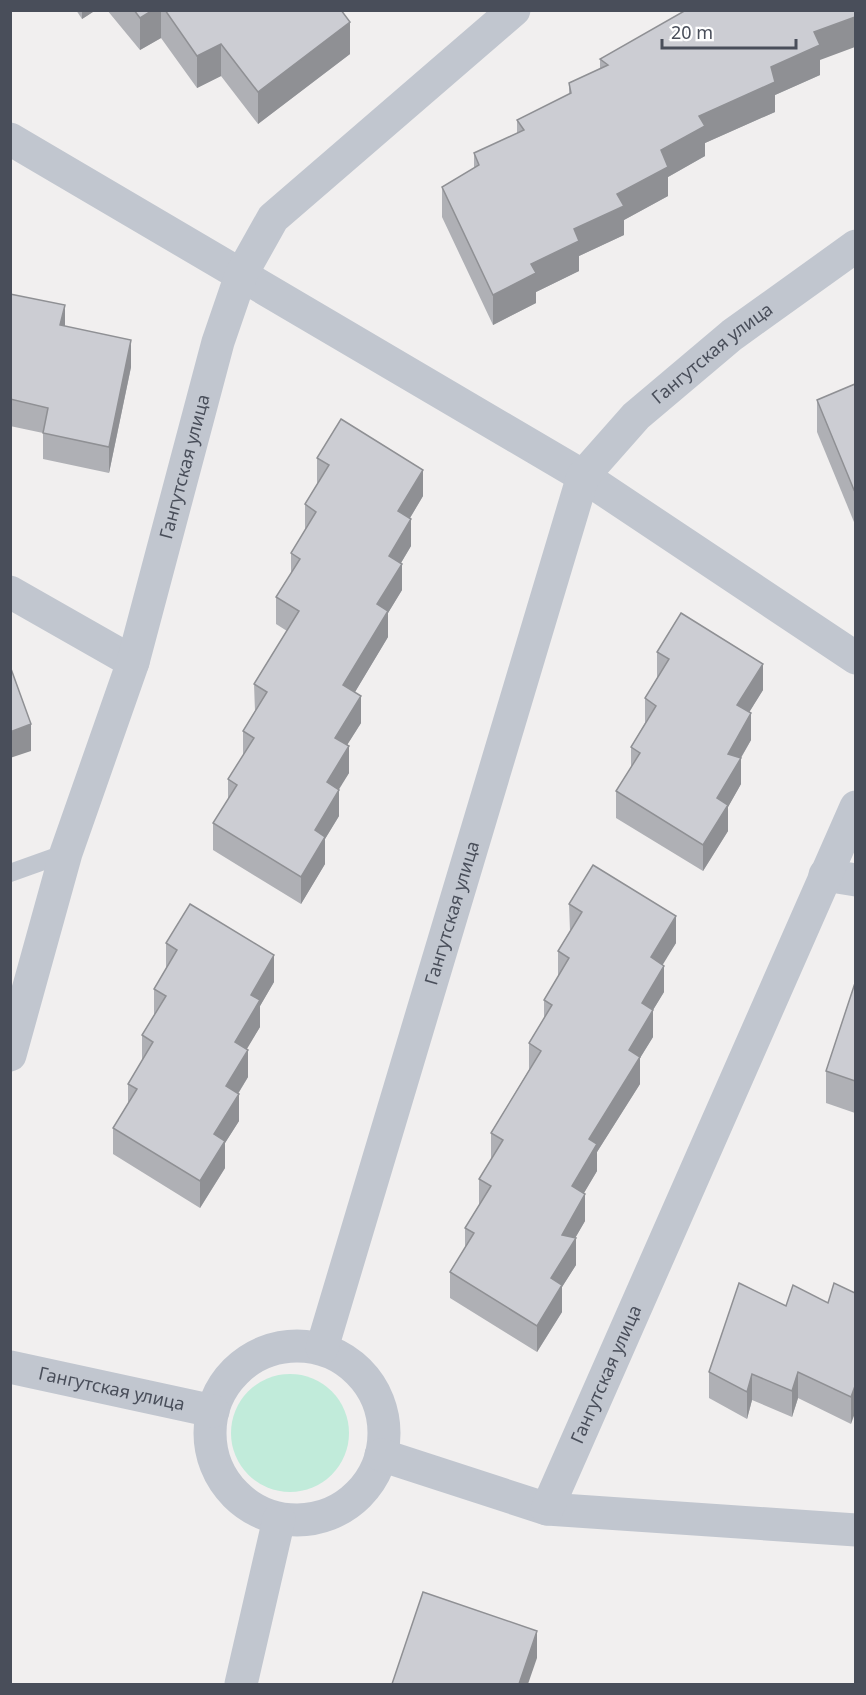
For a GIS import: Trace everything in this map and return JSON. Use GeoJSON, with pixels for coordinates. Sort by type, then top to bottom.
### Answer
{"type":"FeatureCollection","features":[{"type":"Feature","properties":{"kind":"street","name":"Гангутская улица"},"geometry":{"type":"LineString","coordinates":[[10,1054],[66,853],[133,662],[218,342],[241,275],[273,218],[514,10]]}},
{"type":"Feature","properties":{"kind":"street"},"geometry":{"type":"LineString","coordinates":[[10,139],[583,477],[855,658]]}},
{"type":"Feature","properties":{"kind":"street","name":"Гангутская улица"},"geometry":{"type":"LineString","coordinates":[[322,1348],[583,477],[636,416],[732,335],[855,246]]}},
{"type":"Feature","properties":{"kind":"street"},"geometry":{"type":"LineString","coordinates":[[10,592],[133,662]]}},
{"type":"Feature","properties":{"kind":"street","name":"Гангутская улица"},"geometry":{"type":"LineString","coordinates":[[547,1509],[840,878],[855,807]]}},
{"type":"Feature","properties":{"kind":"street"},"geometry":{"type":"LineString","coordinates":[[293,1345],[322,1348],[349,1361],[369,1383],[382,1410],[385,1439],[378,1468],[361,1493],[337,1511],[309,1520],[279,1519],[251,1507],[230,1489],[216,1466],[210,1438],[213,1411],[223,1385],[241,1365],[265,1350],[293,1345]]}},
{"type":"Feature","properties":{"kind":"street","name":"Гангутская улица"},"geometry":{"type":"LineString","coordinates":[[10,1367],[213,1411]]}},
{"type":"Feature","properties":{"kind":"street"},"geometry":{"type":"LineString","coordinates":[[381,1455],[547,1509],[855,1530]]}},
{"type":"Feature","properties":{"kind":"street"},"geometry":{"type":"LineString","coordinates":[[241,1684],[279,1519]]}},
{"type":"Feature","properties":{"kind":"lane"},"geometry":{"type":"LineString","coordinates":[[10,873],[66,853]]}},
{"type":"Feature","properties":{"kind":"green space"},"geometry":{"type":"Polygon","coordinates":[[[290,1374],[313,1378],[332,1391],[345,1410],[349,1433],[345,1456],[332,1475],[313,1488],[290,1492],[267,1488],[248,1475],[235,1456],[231,1433],[235,1410],[248,1391],[267,1378],[290,1374]]]}},
{"type":"Feature","properties":{"kind":"building"},"geometry":{"type":"Polygon","coordinates":[[[134,10],[153,10],[140,18],[134,10]]]}},
{"type":"Feature","properties":{"kind":"building"},"geometry":{"type":"Polygon","coordinates":[[[165,10],[341,10],[350,22],[258,92],[221,44],[197,56],[165,10]]]}},
{"type":"Feature","properties":{"kind":"building"},"geometry":{"type":"Polygon","coordinates":[[[686,10],[855,10],[855,17],[814,32],[820,45],[771,67],[775,82],[699,116],[705,126],[661,150],[668,167],[617,194],[624,206],[574,229],[579,241],[531,264],[536,273],[493,295],[442,187],[479,165],[474,153],[524,130],[517,120],[571,93],[569,83],[608,65],[600,59],[686,10]]]}},
{"type":"Feature","properties":{"kind":"building"},"geometry":{"type":"Polygon","coordinates":[[[10,294],[65,305],[60,325],[131,340],[109,447],[43,433],[48,408],[10,399],[10,294]]]}},
{"type":"Feature","properties":{"kind":"building"},"geometry":{"type":"Polygon","coordinates":[[[855,384],[855,489],[854,490],[817,400],[855,384]]]}},
{"type":"Feature","properties":{"kind":"building"},"geometry":{"type":"Polygon","coordinates":[[[341,419],[423,470],[398,511],[411,519],[389,556],[402,564],[377,604],[388,611],[343,685],[361,696],[335,738],[349,746],[327,782],[339,790],[315,830],[325,837],[301,877],[213,823],[237,785],[228,779],[254,738],[243,731],[267,692],[254,684],[299,611],[276,597],[300,559],[291,553],[316,512],[305,504],[329,465],[317,458],[341,419]]]}},
{"type":"Feature","properties":{"kind":"building"},"geometry":{"type":"Polygon","coordinates":[[[681,613],[763,664],[737,705],[751,713],[728,754],[741,758],[717,798],[728,805],[703,845],[616,791],[640,753],[631,747],[656,706],[645,698],[669,659],[657,652],[681,613]]]}},
{"type":"Feature","properties":{"kind":"building"},"geometry":{"type":"Polygon","coordinates":[[[10,666],[31,724],[10,732],[10,666]]]}},
{"type":"Feature","properties":{"kind":"building"},"geometry":{"type":"Polygon","coordinates":[[[593,865],[676,916],[651,957],[664,966],[642,1003],[653,1010],[629,1050],[640,1057],[589,1139],[597,1144],[572,1186],[585,1194],[562,1235],[576,1238],[551,1278],[562,1285],[537,1326],[450,1272],[474,1233],[465,1228],[491,1186],[479,1179],[503,1140],[491,1133],[541,1051],[529,1043],[552,1005],[544,1000],[569,958],[558,951],[582,912],[569,904],[593,865]]]}},
{"type":"Feature","properties":{"kind":"building"},"geometry":{"type":"Polygon","coordinates":[[[190,904],[274,955],[251,995],[260,1000],[235,1042],[248,1050],[226,1086],[239,1094],[214,1134],[225,1141],[200,1181],[113,1128],[137,1089],[128,1084],[153,1042],[142,1035],[166,996],[154,989],[177,950],[166,943],[190,904]]]}},
{"type":"Feature","properties":{"kind":"building"},"geometry":{"type":"Polygon","coordinates":[[[855,983],[855,1081],[826,1071],[855,983]]]}},
{"type":"Feature","properties":{"kind":"building"},"geometry":{"type":"Polygon","coordinates":[[[739,1283],[786,1306],[793,1285],[828,1303],[834,1283],[855,1293],[855,1386],[851,1397],[798,1372],[792,1391],[752,1374],[747,1392],[709,1372],[739,1283]]]}},
{"type":"Feature","properties":{"kind":"building"},"geometry":{"type":"Polygon","coordinates":[[[423,1592],[537,1631],[519,1684],[392,1684],[423,1592]]]}}]}
